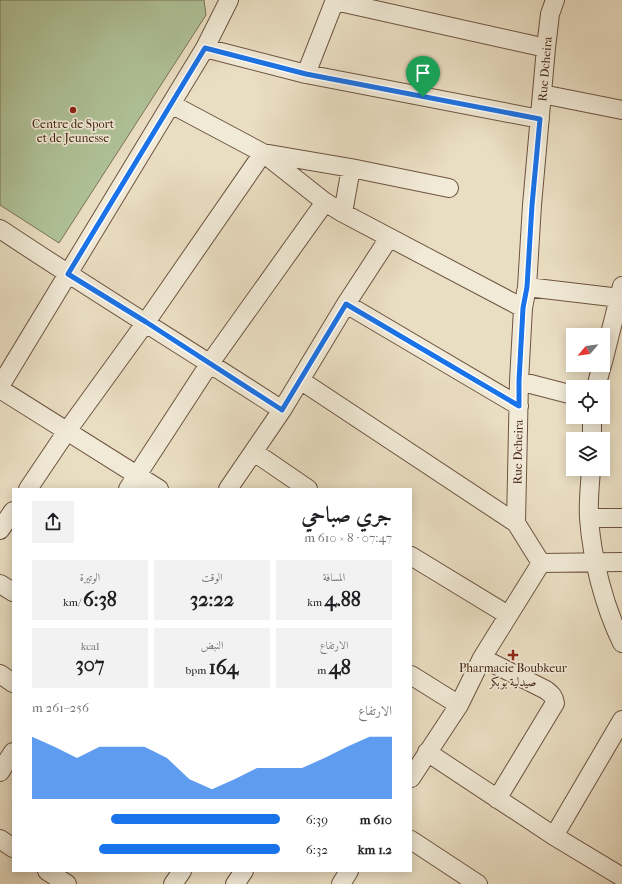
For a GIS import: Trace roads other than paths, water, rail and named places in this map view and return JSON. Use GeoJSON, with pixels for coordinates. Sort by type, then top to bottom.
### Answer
{"type":"FeatureCollection","features":[{"type":"Feature","properties":{"kind":"street"},"geometry":{"type":"LineString","coordinates":[[0,386],[205,48],[229,0]]}},
{"type":"Feature","properties":{"kind":"street","name":"Rue Dcheira"},"geometry":{"type":"LineString","coordinates":[[516,523],[519,381],[523,308],[527,287],[532,205],[546,48],[550,14],[555,0]]}},
{"type":"Feature","properties":{"kind":"street"},"geometry":{"type":"LineString","coordinates":[[306,74],[335,1],[546,48]]}},
{"type":"Feature","properties":{"kind":"street"},"geometry":{"type":"LineString","coordinates":[[205,48],[306,74],[540,119]]}},
{"type":"Feature","properties":{"kind":"street"},"geometry":{"type":"LineString","coordinates":[[542,94],[622,110]]}},
{"type":"Feature","properties":{"kind":"street"},"geometry":{"type":"LineString","coordinates":[[171,104],[263,153],[325,202],[343,213],[523,308]]}},
{"type":"Feature","properties":{"kind":"street"},"geometry":{"type":"LineString","coordinates":[[263,153],[351,168],[449,188]]}},
{"type":"Feature","properties":{"kind":"street"},"geometry":{"type":"LineString","coordinates":[[29,488],[67,431],[146,322],[263,153]]}},
{"type":"Feature","properties":{"kind":"street"},"geometry":{"type":"LineString","coordinates":[[343,213],[351,168]]}},
{"type":"Feature","properties":{"kind":"street"},"geometry":{"type":"LineString","coordinates":[[133,482],[210,363],[325,202]]}},
{"type":"Feature","properties":{"kind":"street"},"geometry":{"type":"LineString","coordinates":[[0,229],[282,410]]}},
{"type":"Feature","properties":{"kind":"street"},"geometry":{"type":"LineString","coordinates":[[229,488],[282,410],[346,304],[389,238]]}},
{"type":"Feature","properties":{"kind":"street"},"geometry":{"type":"LineString","coordinates":[[527,287],[621,292],[610,335]]}},
{"type":"Feature","properties":{"kind":"street"},"geometry":{"type":"LineString","coordinates":[[346,304],[519,406]]}},
{"type":"Feature","properties":{"kind":"street"},"geometry":{"type":"LineString","coordinates":[[300,380],[516,523],[541,563]]}},
{"type":"Feature","properties":{"kind":"street"},"geometry":{"type":"LineString","coordinates":[[519,381],[566,393]]}},
{"type":"Feature","properties":{"kind":"street"},"geometry":{"type":"LineString","coordinates":[[0,389],[67,431],[133,482],[155,488]]}},
{"type":"Feature","properties":{"kind":"street"},"geometry":{"type":"LineString","coordinates":[[254,452],[307,488]]}},
{"type":"Feature","properties":{"kind":"street"},"geometry":{"type":"LineString","coordinates":[[591,476],[589,518],[595,562],[606,602],[622,643]]}},
{"type":"Feature","properties":{"kind":"street"},"geometry":{"type":"LineString","coordinates":[[0,530],[12,512]]}},
{"type":"Feature","properties":{"kind":"street"},"geometry":{"type":"LineString","coordinates":[[589,518],[622,518]]}},
{"type":"Feature","properties":{"kind":"street"},"geometry":{"type":"LineString","coordinates":[[412,557],[508,616]]}},
{"type":"Feature","properties":{"kind":"street"},"geometry":{"type":"LineString","coordinates":[[541,563],[622,562]]}},
{"type":"Feature","properties":{"kind":"street"},"geometry":{"type":"LineString","coordinates":[[412,776],[459,705],[482,658],[541,563]]}},
{"type":"Feature","properties":{"kind":"street"},"geometry":{"type":"LineString","coordinates":[[0,584],[12,591]]}},
{"type":"Feature","properties":{"kind":"street"},"geometry":{"type":"LineString","coordinates":[[482,658],[546,690],[554,698],[555,703],[497,799]]}},
{"type":"Feature","properties":{"kind":"street"},"geometry":{"type":"LineString","coordinates":[[0,674],[12,682]]}},
{"type":"Feature","properties":{"kind":"street"},"geometry":{"type":"LineString","coordinates":[[412,676],[459,705]]}},
{"type":"Feature","properties":{"kind":"street"},"geometry":{"type":"LineString","coordinates":[[554,836],[622,720]]}},
{"type":"Feature","properties":{"kind":"street"},"geometry":{"type":"LineString","coordinates":[[427,752],[554,836],[622,877]]}},
{"type":"Feature","properties":{"kind":"street"},"geometry":{"type":"LineString","coordinates":[[0,772],[12,754]]}},
{"type":"Feature","properties":{"kind":"street"},"geometry":{"type":"LineString","coordinates":[[0,839],[12,847]]}},
{"type":"Feature","properties":{"kind":"street"},"geometry":{"type":"LineString","coordinates":[[412,841],[466,881]]}},
{"type":"Feature","properties":{"kind":"street"},"geometry":{"type":"LineString","coordinates":[[49,872],[67,884]]}},
{"type":"Feature","properties":{"kind":"street"},"geometry":{"type":"LineString","coordinates":[[172,884],[181,872]]}},
{"type":"Feature","properties":{"kind":"street"},"geometry":{"type":"LineString","coordinates":[[235,884],[243,872]]}},
{"type":"Feature","properties":{"kind":"street"},"geometry":{"type":"LineString","coordinates":[[340,884],[348,872]]}},
{"type":"Feature","properties":{"kind":"place","name":"Centre de Sport et de Jeunesse"},"geometry":{"type":"Point","coordinates":[73,110]}},
{"type":"Feature","properties":{"kind":"place","name":"Pharmacie Boubkeur صيدلية بوبكر"},"geometry":{"type":"Point","coordinates":[513,655]}}]}
